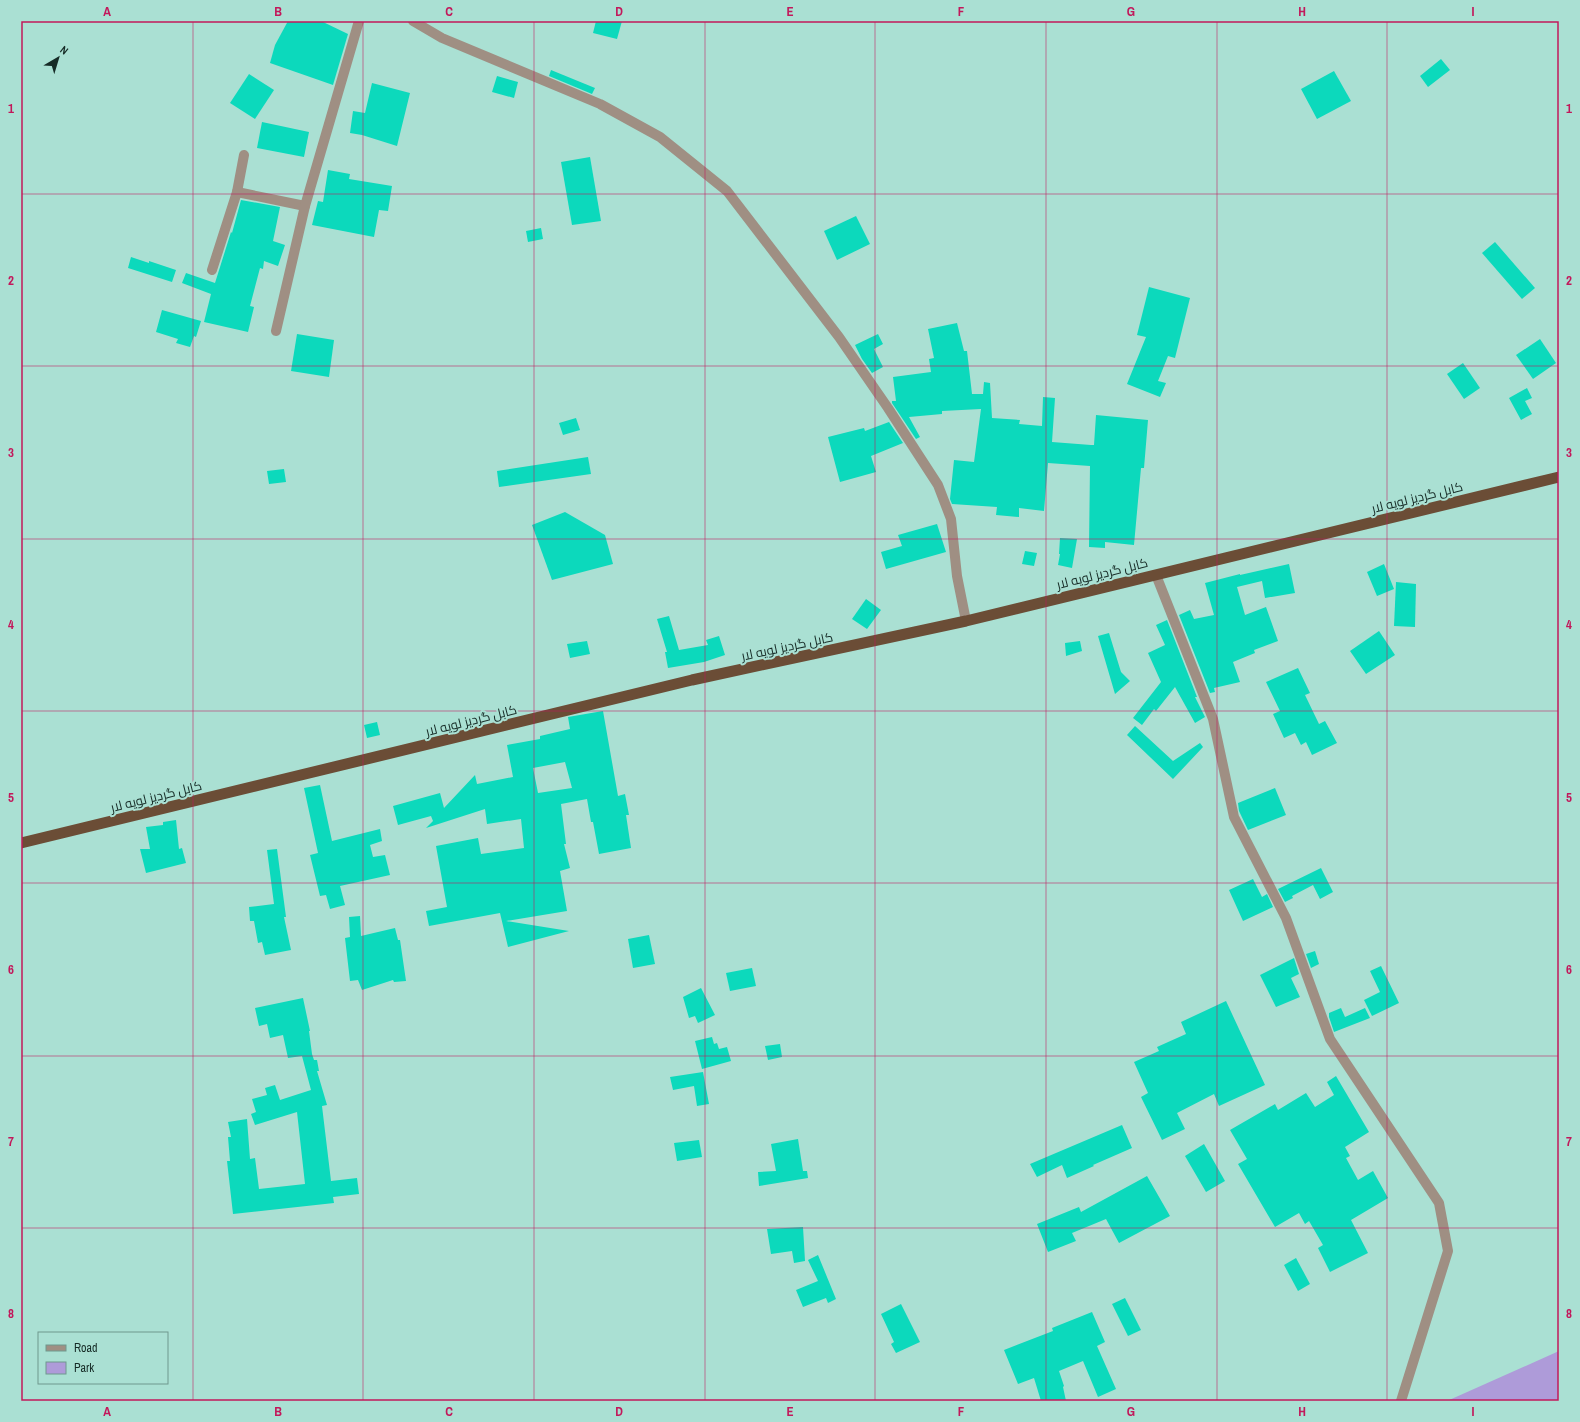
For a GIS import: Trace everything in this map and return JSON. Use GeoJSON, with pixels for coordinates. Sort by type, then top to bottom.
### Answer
{"type":"FeatureCollection","features":[{"type":"Feature","properties":{"kind":"highway","name":"کابل گردیز لویه لار"},"geometry":{"type":"LineString","coordinates":[[21,844],[684,682],[966,621],[1559,478]]}},
{"type":"Feature","properties":{"kind":"street"},"geometry":{"type":"LineString","coordinates":[[276,331],[305,206],[359,21]]}},
{"type":"Feature","properties":{"kind":"street"},"geometry":{"type":"LineString","coordinates":[[413,21],[442,38],[600,104],[660,137],[726,191],[839,337],[888,408],[938,485],[951,519],[957,576],[966,621]]}},
{"type":"Feature","properties":{"kind":"street"},"geometry":{"type":"LineString","coordinates":[[212,270],[237,192],[244,155]]}},
{"type":"Feature","properties":{"kind":"street"},"geometry":{"type":"LineString","coordinates":[[237,192],[305,206]]}},
{"type":"Feature","properties":{"kind":"street"},"geometry":{"type":"LineString","coordinates":[[1156,575],[1213,719],[1234,817],[1286,918],[1330,1039],[1439,1203],[1448,1251],[1401,1401]]}},
{"type":"Feature","properties":{"kind":"green space"},"geometry":{"type":"Polygon","coordinates":[[[1559,1351],[1559,1401],[1447,1401],[1559,1351]]]}},
{"type":"Feature","properties":{"kind":"building"},"geometry":{"type":"Polygon","coordinates":[[[288,21],[321,21],[348,34],[333,85],[270,63],[275,45],[288,21]]]}},
{"type":"Feature","properties":{"kind":"building"},"geometry":{"type":"Polygon","coordinates":[[[596,21],[622,21],[617,39],[593,33],[596,21]]]}},
{"type":"Feature","properties":{"kind":"building"},"geometry":{"type":"Polygon","coordinates":[[[1441,59],[1450,70],[1428,87],[1420,76],[1441,59]]]}},
{"type":"Feature","properties":{"kind":"building"},"geometry":{"type":"Polygon","coordinates":[[[551,70],[595,88],[592,94],[549,76],[551,70]]]}},
{"type":"Feature","properties":{"kind":"building"},"geometry":{"type":"Polygon","coordinates":[[[1334,71],[1351,101],[1317,119],[1301,89],[1334,71]]]}},
{"type":"Feature","properties":{"kind":"building"},"geometry":{"type":"Polygon","coordinates":[[[249,74],[274,90],[255,119],[230,103],[249,74]]]}},
{"type":"Feature","properties":{"kind":"building"},"geometry":{"type":"Polygon","coordinates":[[[497,76],[518,82],[514,98],[492,92],[497,76]]]}},
{"type":"Feature","properties":{"kind":"building"},"geometry":{"type":"Polygon","coordinates":[[[372,83],[410,93],[397,146],[362,135],[350,133],[353,111],[365,113],[372,83]]]}},
{"type":"Feature","properties":{"kind":"building"},"geometry":{"type":"Polygon","coordinates":[[[262,122],[309,132],[304,157],[257,148],[262,122]]]}},
{"type":"Feature","properties":{"kind":"building"},"geometry":{"type":"Polygon","coordinates":[[[590,157],[601,221],[572,225],[561,162],[590,157]]]}},
{"type":"Feature","properties":{"kind":"building"},"geometry":{"type":"Polygon","coordinates":[[[328,170],[350,174],[349,179],[392,186],[388,211],[379,210],[374,237],[312,225],[318,201],[323,202],[328,170]]]}},
{"type":"Feature","properties":{"kind":"building"},"geometry":{"type":"Polygon","coordinates":[[[241,200],[280,207],[273,241],[285,245],[278,266],[264,261],[263,269],[260,268],[250,306],[254,307],[248,332],[204,322],[211,294],[182,283],[186,273],[215,283],[231,232],[232,233],[241,200]]]}},
{"type":"Feature","properties":{"kind":"building"},"geometry":{"type":"Polygon","coordinates":[[[856,216],[870,244],[837,260],[824,231],[856,216]]]}},
{"type":"Feature","properties":{"kind":"building"},"geometry":{"type":"Polygon","coordinates":[[[541,228],[543,239],[528,242],[526,231],[541,228]]]}},
{"type":"Feature","properties":{"kind":"building"},"geometry":{"type":"Polygon","coordinates":[[[1495,242],[1535,288],[1522,299],[1482,253],[1495,242]]]}},
{"type":"Feature","properties":{"kind":"building"},"geometry":{"type":"Polygon","coordinates":[[[131,257],[176,270],[172,282],[128,268],[131,257]]]}},
{"type":"Feature","properties":{"kind":"building"},"geometry":{"type":"Polygon","coordinates":[[[1149,287],[1190,298],[1175,358],[1168,356],[1158,381],[1166,383],[1160,397],[1127,384],[1146,337],[1137,335],[1149,287]]]}},
{"type":"Feature","properties":{"kind":"building"},"geometry":{"type":"Polygon","coordinates":[[[162,310],[201,321],[196,337],[194,336],[190,347],[176,343],[178,339],[156,332],[162,310]]]}},
{"type":"Feature","properties":{"kind":"building"},"geometry":{"type":"Polygon","coordinates":[[[957,323],[964,351],[967,351],[972,394],[983,394],[984,382],[990,383],[992,418],[1020,420],[1019,424],[1042,426],[1043,397],[1055,398],[1052,442],[1091,445],[1094,445],[1096,415],[1148,420],[1144,468],[1141,468],[1134,545],[1105,542],[1105,548],[1089,547],[1090,466],[1048,463],[1044,511],[1019,508],[1019,517],[996,515],[997,507],[952,504],[950,499],[954,460],[974,462],[981,409],[942,411],[942,414],[909,417],[920,437],[916,439],[892,401],[896,401],[893,377],[931,372],[929,359],[934,358],[928,329],[957,323]]]}},
{"type":"Feature","properties":{"kind":"building"},"geometry":{"type":"Polygon","coordinates":[[[297,334],[334,340],[329,377],[291,371],[297,334]]]}},
{"type":"Feature","properties":{"kind":"building"},"geometry":{"type":"Polygon","coordinates":[[[878,334],[883,344],[874,349],[883,367],[872,373],[862,359],[855,345],[878,334]]]}},
{"type":"Feature","properties":{"kind":"building"},"geometry":{"type":"Polygon","coordinates":[[[1540,339],[1556,363],[1533,379],[1516,355],[1540,339]]]}},
{"type":"Feature","properties":{"kind":"building"},"geometry":{"type":"Polygon","coordinates":[[[1463,363],[1480,388],[1464,399],[1447,374],[1463,363]]]}},
{"type":"Feature","properties":{"kind":"building"},"geometry":{"type":"Polygon","coordinates":[[[1527,388],[1532,398],[1525,401],[1532,414],[1521,420],[1509,398],[1527,388]]]}},
{"type":"Feature","properties":{"kind":"building"},"geometry":{"type":"Polygon","coordinates":[[[576,418],[580,430],[563,435],[559,423],[576,418]]]}},
{"type":"Feature","properties":{"kind":"building"},"geometry":{"type":"Polygon","coordinates":[[[889,422],[903,443],[871,456],[876,472],[840,482],[828,437],[864,428],[865,431],[889,422]]]}},
{"type":"Feature","properties":{"kind":"building"},"geometry":{"type":"Polygon","coordinates":[[[588,457],[591,474],[499,487],[497,471],[588,457]]]}},
{"type":"Feature","properties":{"kind":"building"},"geometry":{"type":"Polygon","coordinates":[[[284,469],[286,482],[269,484],[267,471],[284,469]]]}},
{"type":"Feature","properties":{"kind":"building"},"geometry":{"type":"Polygon","coordinates":[[[565,512],[605,535],[613,564],[552,580],[532,525],[565,512]]]}},
{"type":"Feature","properties":{"kind":"building"},"geometry":{"type":"Polygon","coordinates":[[[937,524],[946,552],[886,569],[881,552],[902,546],[898,535],[937,524]]]}},
{"type":"Feature","properties":{"kind":"building"},"geometry":{"type":"Polygon","coordinates":[[[1060,538],[1077,539],[1072,568],[1058,565],[1060,538]]]}},
{"type":"Feature","properties":{"kind":"building"},"geometry":{"type":"Polygon","coordinates":[[[1025,551],[1037,553],[1034,566],[1022,564],[1025,551]]]}},
{"type":"Feature","properties":{"kind":"building"},"geometry":{"type":"Polygon","coordinates":[[[1289,564],[1295,593],[1265,598],[1262,581],[1237,587],[1245,615],[1266,607],[1278,641],[1254,650],[1255,653],[1233,662],[1240,682],[1214,688],[1215,692],[1210,693],[1179,615],[1190,610],[1194,619],[1214,615],[1205,583],[1289,564]]]}},
{"type":"Feature","properties":{"kind":"building"},"geometry":{"type":"Polygon","coordinates":[[[1384,564],[1394,589],[1377,596],[1367,572],[1384,564]]]}},
{"type":"Feature","properties":{"kind":"building"},"geometry":{"type":"Polygon","coordinates":[[[1396,582],[1416,584],[1415,627],[1394,626],[1396,582]]]}},
{"type":"Feature","properties":{"kind":"building"},"geometry":{"type":"Polygon","coordinates":[[[866,599],[881,610],[867,629],[852,619],[866,599]]]}},
{"type":"Feature","properties":{"kind":"building"},"geometry":{"type":"Polygon","coordinates":[[[669,616],[679,650],[708,645],[706,640],[719,636],[725,655],[704,662],[668,668],[665,652],[667,652],[657,619],[669,616]]]}},
{"type":"Feature","properties":{"kind":"building"},"geometry":{"type":"Polygon","coordinates":[[[1167,620],[1197,697],[1195,697],[1205,717],[1195,723],[1175,687],[1156,711],[1154,709],[1142,725],[1133,718],[1161,682],[1148,653],[1165,645],[1156,625],[1167,620]]]}},
{"type":"Feature","properties":{"kind":"building"},"geometry":{"type":"Polygon","coordinates":[[[1379,631],[1395,655],[1366,674],[1350,651],[1379,631]]]}},
{"type":"Feature","properties":{"kind":"building"},"geometry":{"type":"Polygon","coordinates":[[[1109,633],[1121,672],[1130,681],[1115,694],[1098,636],[1109,633]]]}},
{"type":"Feature","properties":{"kind":"building"},"geometry":{"type":"Polygon","coordinates":[[[587,641],[590,654],[570,658],[567,644],[587,641]]]}},
{"type":"Feature","properties":{"kind":"building"},"geometry":{"type":"Polygon","coordinates":[[[1080,641],[1082,651],[1066,656],[1065,643],[1080,641]]]}},
{"type":"Feature","properties":{"kind":"building"},"geometry":{"type":"Polygon","coordinates":[[[1298,668],[1310,693],[1305,695],[1319,724],[1325,721],[1337,743],[1312,755],[1306,742],[1301,745],[1295,733],[1284,738],[1273,714],[1280,711],[1266,682],[1298,668]]]}},
{"type":"Feature","properties":{"kind":"building"},"geometry":{"type":"Polygon","coordinates":[[[603,711],[618,796],[625,794],[629,815],[626,815],[631,848],[599,854],[587,799],[561,804],[566,844],[564,844],[570,868],[560,871],[567,911],[506,921],[569,931],[508,947],[500,913],[429,926],[426,911],[447,907],[436,846],[478,838],[481,854],[524,848],[521,819],[487,824],[485,809],[426,828],[433,821],[431,816],[398,825],[393,806],[440,793],[444,808],[475,775],[477,784],[513,777],[507,745],[540,739],[540,736],[570,729],[568,717],[603,711]],[[565,762],[533,768],[538,793],[572,788],[565,762]]]}},
{"type":"Feature","properties":{"kind":"building"},"geometry":{"type":"Polygon","coordinates":[[[377,722],[380,735],[367,738],[364,725],[377,722]]]}},
{"type":"Feature","properties":{"kind":"building"},"geometry":{"type":"Polygon","coordinates":[[[1135,726],[1173,761],[1200,743],[1203,747],[1173,779],[1127,735],[1135,726]]]}},
{"type":"Feature","properties":{"kind":"building"},"geometry":{"type":"Polygon","coordinates":[[[320,785],[332,841],[380,829],[382,841],[370,845],[373,857],[385,855],[390,875],[340,886],[345,905],[330,909],[326,895],[320,896],[310,855],[318,853],[304,788],[320,785]]]}},
{"type":"Feature","properties":{"kind":"building"},"geometry":{"type":"Polygon","coordinates":[[[1275,788],[1286,815],[1248,830],[1239,811],[1238,803],[1275,788]]]}},
{"type":"Feature","properties":{"kind":"building"},"geometry":{"type":"Polygon","coordinates":[[[176,820],[179,849],[182,848],[186,863],[146,873],[140,849],[150,849],[146,827],[163,825],[163,822],[176,820]]]}},
{"type":"Feature","properties":{"kind":"building"},"geometry":{"type":"Polygon","coordinates":[[[277,849],[286,917],[284,917],[291,950],[265,955],[262,942],[258,943],[254,921],[250,921],[249,907],[274,904],[267,850],[277,849]]]}},
{"type":"Feature","properties":{"kind":"building"},"geometry":{"type":"Polygon","coordinates":[[[1321,868],[1333,892],[1320,899],[1313,885],[1292,896],[1293,898],[1285,902],[1278,889],[1321,868]]]}},
{"type":"Feature","properties":{"kind":"building"},"geometry":{"type":"Polygon","coordinates":[[[1253,879],[1262,897],[1267,894],[1273,907],[1243,921],[1229,890],[1253,879]]]}},
{"type":"Feature","properties":{"kind":"building"},"geometry":{"type":"Polygon","coordinates":[[[360,916],[361,936],[395,928],[398,940],[400,940],[406,981],[394,982],[393,980],[362,990],[358,980],[350,981],[345,938],[350,937],[349,917],[360,916]]]}},
{"type":"Feature","properties":{"kind":"building"},"geometry":{"type":"Polygon","coordinates":[[[649,935],[655,964],[633,968],[628,939],[649,935]]]}},
{"type":"Feature","properties":{"kind":"building"},"geometry":{"type":"Polygon","coordinates":[[[1315,951],[1319,964],[1311,968],[1306,954],[1315,951]]]}},
{"type":"Feature","properties":{"kind":"building"},"geometry":{"type":"Polygon","coordinates":[[[1294,958],[1299,974],[1291,978],[1300,997],[1276,1007],[1260,975],[1294,958]]]}},
{"type":"Feature","properties":{"kind":"building"},"geometry":{"type":"Polygon","coordinates":[[[1381,966],[1399,1003],[1372,1016],[1364,1000],[1380,992],[1370,971],[1381,966]]]}},
{"type":"Feature","properties":{"kind":"building"},"geometry":{"type":"Polygon","coordinates":[[[752,968],[756,986],[730,991],[726,973],[752,968]]]}},
{"type":"Feature","properties":{"kind":"building"},"geometry":{"type":"Polygon","coordinates":[[[701,988],[715,1015],[698,1023],[695,1016],[689,1018],[683,997],[701,988]]]}},
{"type":"Feature","properties":{"kind":"building"},"geometry":{"type":"Polygon","coordinates":[[[303,998],[310,1031],[312,1054],[314,1060],[317,1060],[319,1071],[317,1071],[327,1105],[322,1106],[331,1181],[357,1178],[359,1194],[333,1197],[334,1203],[233,1214],[227,1161],[230,1161],[228,1137],[231,1137],[228,1122],[247,1119],[250,1159],[255,1158],[259,1189],[305,1184],[297,1112],[255,1125],[251,1114],[256,1112],[252,1099],[267,1095],[265,1088],[275,1085],[280,1100],[311,1090],[302,1056],[288,1058],[283,1035],[270,1038],[267,1024],[259,1026],[255,1008],[303,998]]]}},
{"type":"Feature","properties":{"kind":"building"},"geometry":{"type":"Polygon","coordinates":[[[1226,1001],[1265,1085],[1219,1106],[1214,1094],[1177,1113],[1185,1129],[1162,1140],[1141,1097],[1148,1093],[1134,1062],[1159,1051],[1157,1047],[1186,1034],[1181,1022],[1226,1001]]]}},
{"type":"Feature","properties":{"kind":"building"},"geometry":{"type":"Polygon","coordinates":[[[1341,1008],[1345,1017],[1365,1008],[1370,1018],[1334,1032],[1329,1013],[1341,1008]]]}},
{"type":"Feature","properties":{"kind":"building"},"geometry":{"type":"Polygon","coordinates":[[[712,1037],[714,1044],[717,1043],[719,1049],[727,1047],[731,1061],[702,1069],[695,1041],[712,1037]]]}},
{"type":"Feature","properties":{"kind":"building"},"geometry":{"type":"Polygon","coordinates":[[[780,1044],[782,1057],[768,1060],[765,1046],[780,1044]]]}},
{"type":"Feature","properties":{"kind":"building"},"geometry":{"type":"Polygon","coordinates":[[[703,1072],[709,1104],[697,1106],[694,1086],[673,1090],[670,1077],[703,1072]]]}},
{"type":"Feature","properties":{"kind":"building"},"geometry":{"type":"Polygon","coordinates":[[[1336,1076],[1369,1132],[1345,1147],[1350,1156],[1346,1158],[1358,1180],[1373,1171],[1388,1198],[1351,1220],[1368,1253],[1330,1272],[1318,1248],[1323,1245],[1309,1221],[1305,1224],[1299,1213],[1275,1227],[1238,1164],[1247,1159],[1230,1130],[1275,1104],[1278,1110],[1306,1093],[1315,1107],[1334,1095],[1327,1082],[1336,1076]]]}},
{"type":"Feature","properties":{"kind":"building"},"geometry":{"type":"Polygon","coordinates":[[[1122,1125],[1132,1148],[1067,1178],[1062,1165],[1037,1177],[1030,1164],[1122,1125]]]}},
{"type":"Feature","properties":{"kind":"building"},"geometry":{"type":"Polygon","coordinates":[[[798,1139],[803,1171],[807,1171],[808,1178],[759,1186],[758,1172],[776,1171],[771,1144],[798,1139]]]}},
{"type":"Feature","properties":{"kind":"building"},"geometry":{"type":"Polygon","coordinates":[[[699,1140],[702,1157],[677,1161],[674,1143],[699,1140]]]}},
{"type":"Feature","properties":{"kind":"building"},"geometry":{"type":"Polygon","coordinates":[[[1204,1144],[1225,1181],[1206,1192],[1185,1156],[1204,1144]]]}},
{"type":"Feature","properties":{"kind":"building"},"geometry":{"type":"Polygon","coordinates":[[[1147,1176],[1170,1216],[1119,1243],[1106,1219],[1072,1233],[1076,1241],[1048,1252],[1037,1224],[1079,1207],[1081,1212],[1147,1176]]]}},
{"type":"Feature","properties":{"kind":"building"},"geometry":{"type":"Polygon","coordinates":[[[803,1227],[805,1261],[794,1263],[792,1251],[771,1254],[767,1229],[803,1227]]]}},
{"type":"Feature","properties":{"kind":"building"},"geometry":{"type":"Polygon","coordinates":[[[818,1255],[836,1299],[828,1303],[826,1298],[803,1307],[796,1290],[818,1281],[808,1260],[818,1255]]]}},
{"type":"Feature","properties":{"kind":"building"},"geometry":{"type":"Polygon","coordinates":[[[1296,1258],[1310,1284],[1298,1291],[1284,1265],[1296,1258]]]}},
{"type":"Feature","properties":{"kind":"building"},"geometry":{"type":"Polygon","coordinates":[[[1125,1298],[1141,1330],[1128,1336],[1112,1304],[1125,1298]]]}},
{"type":"Feature","properties":{"kind":"building"},"geometry":{"type":"Polygon","coordinates":[[[901,1304],[920,1342],[896,1353],[891,1344],[894,1342],[881,1314],[901,1304]]]}},
{"type":"Feature","properties":{"kind":"building"},"geometry":{"type":"Polygon","coordinates":[[[1092,1312],[1105,1342],[1097,1346],[1116,1389],[1098,1397],[1083,1361],[1059,1371],[1064,1386],[1066,1401],[1041,1401],[1034,1378],[1018,1384],[1004,1350],[1053,1331],[1052,1328],[1092,1312]]]}}]}
